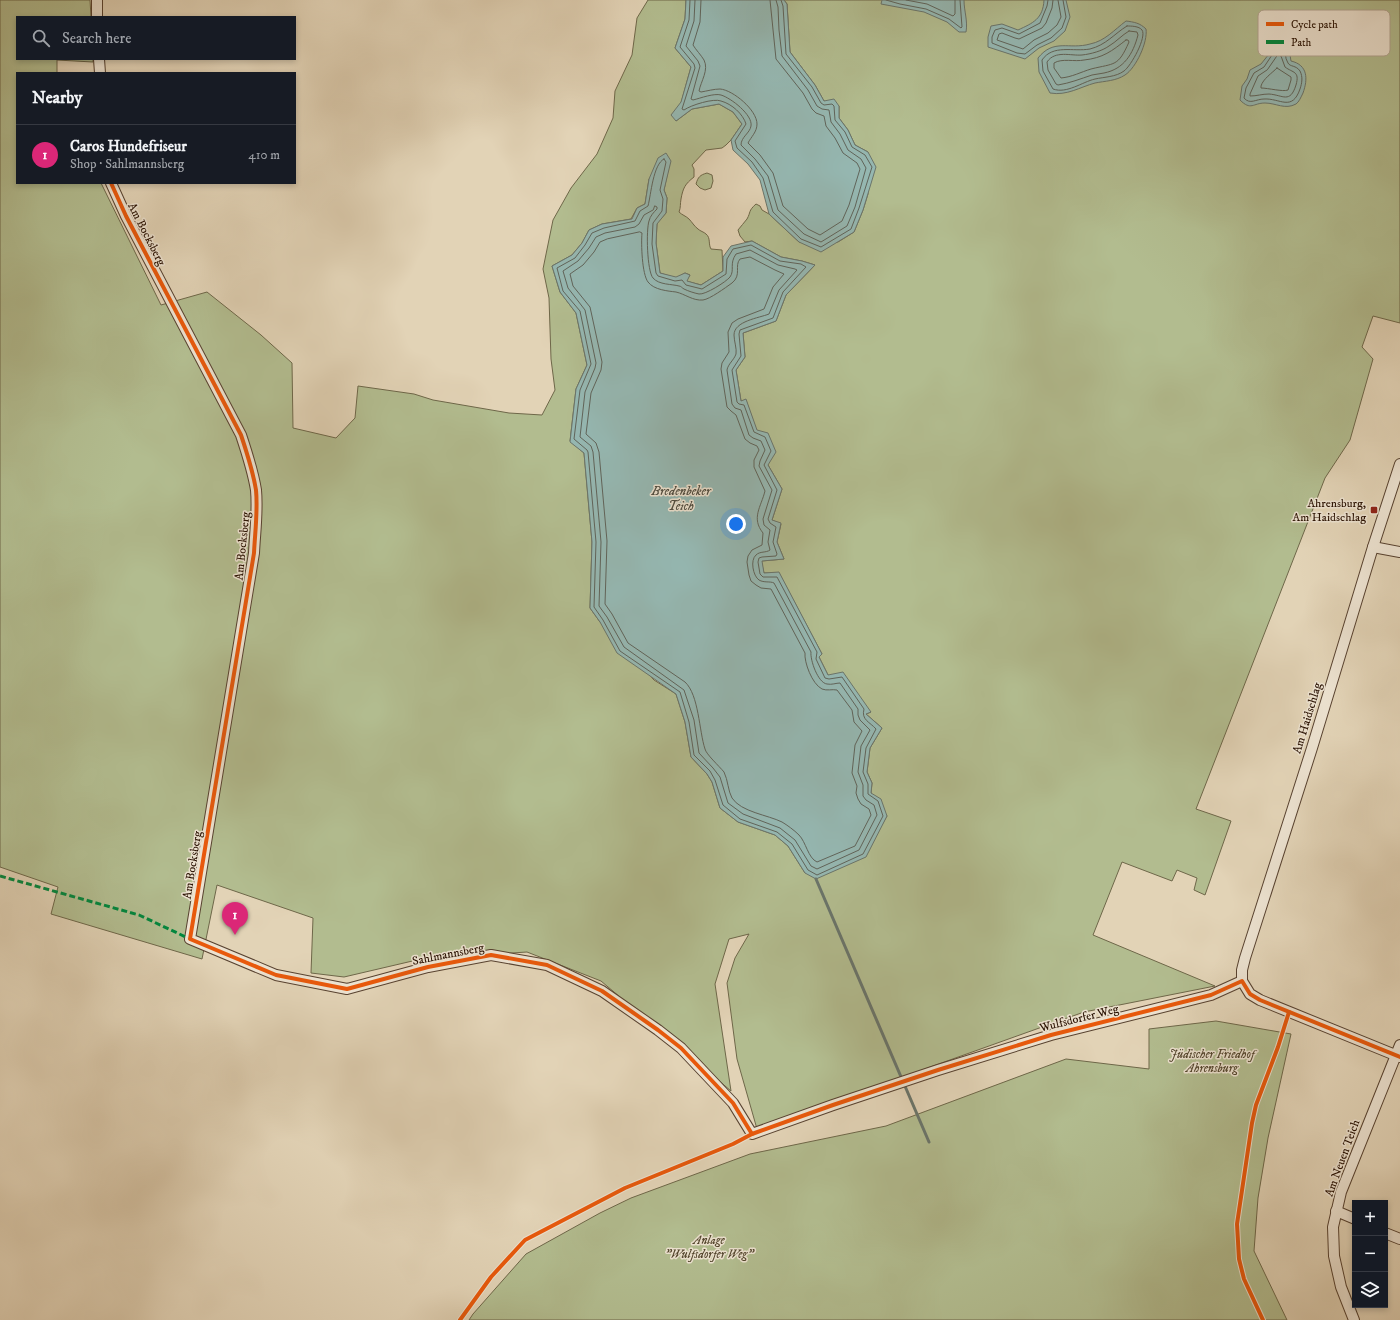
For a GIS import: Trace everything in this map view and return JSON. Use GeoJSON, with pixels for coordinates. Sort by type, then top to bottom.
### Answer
{"type":"FeatureCollection","features":[{"type":"Feature","properties":{"kind":"street"},"geometry":{"type":"LineString","coordinates":[[97,0],[98,16]]}},
{"type":"Feature","properties":{"kind":"street"},"geometry":{"type":"LineString","coordinates":[[99,60],[100,72]]}},
{"type":"Feature","properties":{"kind":"street","name":"Am Bocksberg"},"geometry":{"type":"LineString","coordinates":[[111,184],[126,216],[241,435],[250,463],[256,491],[254,553],[190,939]]}},
{"type":"Feature","properties":{"kind":"street","name":"Am Haidschlag"},"geometry":{"type":"LineString","coordinates":[[1242,981],[1242,970],[1245,958],[1312,748],[1372,547],[1400,464]]}},
{"type":"Feature","properties":{"kind":"street"},"geometry":{"type":"LineString","coordinates":[[1372,547],[1400,552]]}},
{"type":"Feature","properties":{"kind":"street","name":"Sahlmannsberg"},"geometry":{"type":"LineString","coordinates":[[190,939],[276,975],[347,989],[428,967],[491,956],[547,965],[602,991],[681,1048],[733,1103],[752,1134]]}},
{"type":"Feature","properties":{"kind":"street"},"geometry":{"type":"LineString","coordinates":[[1242,981],[1250,994],[1260,1000],[1398,1056]]}},
{"type":"Feature","properties":{"kind":"street","name":"Wulfsdorfer Weg"},"geometry":{"type":"LineString","coordinates":[[752,1134],[953,1065],[1051,1035],[1211,995],[1242,981]]}},
{"type":"Feature","properties":{"kind":"street","name":"Am Neuen Teich"},"geometry":{"type":"LineString","coordinates":[[1354,1320],[1341,1287],[1334,1256],[1333,1227],[1341,1192],[1398,1056],[1400,1045]]}},
{"type":"Feature","properties":{"kind":"street"},"geometry":{"type":"LineString","coordinates":[[1336,1211],[1352,1218]]}},
{"type":"Feature","properties":{"kind":"street"},"geometry":{"type":"LineString","coordinates":[[1388,1234],[1400,1239]]}},
{"type":"Feature","properties":{"kind":"green space"},"geometry":{"type":"Polygon","coordinates":[[[0,0],[90,0],[91,16],[16,16],[16,60],[57,60],[57,72],[16,72],[16,184],[101,184],[161,305],[207,292],[261,335],[292,363],[293,428],[336,438],[355,418],[358,386],[414,394],[433,400],[509,413],[542,415],[555,390],[551,359],[549,298],[543,269],[553,220],[571,188],[597,154],[613,118],[615,91],[632,55],[637,18],[648,0],[686,0],[685,19],[675,48],[691,67],[676,121],[692,109],[719,104],[733,112],[742,124],[726,145],[722,148],[706,150],[692,165],[694,169],[694,177],[686,184],[682,195],[679,212],[708,236],[711,249],[722,250],[723,271],[701,285],[686,281],[690,275],[685,273],[676,278],[660,273],[656,243],[657,223],[666,213],[667,198],[664,190],[670,161],[649,179],[645,204],[637,208],[631,219],[602,224],[589,230],[582,243],[572,255],[552,266],[560,292],[576,313],[587,365],[576,389],[570,441],[584,453],[592,542],[590,608],[600,622],[654,680],[676,694],[685,722],[691,757],[707,774],[712,782],[720,808],[738,822],[775,835],[788,846],[805,873],[876,835],[887,816],[871,793],[872,783],[867,772],[870,748],[882,728],[866,714],[871,712],[828,675],[819,657],[822,654],[779,573],[764,573],[761,561],[784,559],[777,542],[781,524],[772,520],[782,489],[768,465],[746,400],[741,401],[736,370],[745,357],[743,333],[776,321],[786,295],[815,265],[781,257],[752,241],[745,242],[740,236],[738,230],[747,219],[752,208],[756,204],[760,206],[762,210],[769,214],[799,242],[838,242],[854,232],[868,194],[868,152],[855,145],[848,130],[839,118],[839,106],[824,101],[815,85],[790,52],[787,4],[784,0],[1400,0],[1400,323],[1373,316],[1362,347],[1373,359],[1350,440],[1325,478],[1196,809],[1231,821],[1205,895],[1194,890],[1197,878],[1177,870],[1172,881],[1122,862],[1093,935],[1215,986],[1084,1012],[757,1129],[737,1059],[727,983],[735,958],[749,934],[729,939],[715,984],[731,1091],[601,981],[527,952],[421,959],[344,977],[311,973],[313,918],[217,885],[202,959],[51,914],[58,887],[0,867],[0,0]]]}},
{"type":"Feature","properties":{"kind":"green space"},"geometry":{"type":"Polygon","coordinates":[[[57,60],[93,60],[93,62],[57,60]]]}},
{"type":"Feature","properties":{"kind":"green space"},"geometry":{"type":"Polygon","coordinates":[[[707,173],[712,175],[713,181],[711,188],[705,190],[696,184],[700,177],[707,173]]]}},
{"type":"Feature","properties":{"kind":"green space"},"geometry":{"type":"Polygon","coordinates":[[[1216,1021],[1291,1034],[1268,1138],[1258,1198],[1254,1251],[1287,1320],[469,1320],[526,1254],[600,1213],[631,1198],[750,1154],[886,1126],[1066,1059],[1149,1069],[1149,1029],[1216,1021]]]}},
{"type":"Feature","properties":{"kind":"water"},"geometry":{"type":"Polygon","coordinates":[[[686,0],[784,0],[787,4],[790,52],[815,85],[824,101],[834,99],[839,106],[839,118],[848,130],[855,145],[868,152],[876,167],[863,210],[854,232],[821,252],[799,242],[769,214],[760,180],[748,164],[733,150],[731,140],[742,124],[733,112],[719,104],[692,109],[676,121],[671,115],[681,102],[691,67],[675,48],[685,19],[686,0]]]}},
{"type":"Feature","properties":{"kind":"water"},"geometry":{"type":"Polygon","coordinates":[[[882,0],[964,0],[967,24],[966,32],[959,32],[947,22],[924,12],[881,4],[882,0]]]}},
{"type":"Feature","properties":{"kind":"water"},"geometry":{"type":"Polygon","coordinates":[[[1044,0],[1066,0],[1070,17],[1065,31],[1054,41],[1039,48],[1025,59],[988,47],[988,37],[991,26],[1002,24],[1018,30],[1036,20],[1042,12],[1044,0]]]}},
{"type":"Feature","properties":{"kind":"water"},"geometry":{"type":"Polygon","coordinates":[[[1126,21],[1137,23],[1146,29],[1143,47],[1137,61],[1129,72],[1114,80],[1095,83],[1068,92],[1056,94],[1050,93],[1039,72],[1038,58],[1044,52],[1056,46],[1082,46],[1095,43],[1105,38],[1126,21]]]}},
{"type":"Feature","properties":{"kind":"water"},"geometry":{"type":"Polygon","coordinates":[[[1267,56],[1290,56],[1291,61],[1297,63],[1304,69],[1306,83],[1303,93],[1296,104],[1292,106],[1284,106],[1261,103],[1250,106],[1240,100],[1242,86],[1247,79],[1250,70],[1261,64],[1267,56]]]}},
{"type":"Feature","properties":{"kind":"water","name":"Bredenbeker Teich"},"geometry":{"type":"Polygon","coordinates":[[[666,153],[671,161],[664,190],[667,198],[666,213],[657,224],[656,243],[660,273],[676,277],[685,273],[690,275],[687,281],[701,285],[723,271],[723,257],[731,246],[752,241],[781,257],[815,265],[786,295],[776,321],[743,333],[745,357],[736,370],[741,401],[746,399],[757,430],[768,433],[776,452],[768,465],[782,489],[772,520],[781,523],[777,542],[784,559],[762,561],[764,573],[779,572],[822,654],[819,657],[828,675],[843,672],[871,712],[866,714],[882,728],[870,748],[867,772],[872,783],[871,793],[881,799],[887,816],[866,857],[816,879],[805,873],[788,846],[775,835],[738,822],[720,808],[712,782],[707,774],[691,757],[685,722],[676,694],[617,653],[600,622],[590,608],[592,542],[584,453],[570,442],[576,389],[587,365],[576,313],[560,292],[552,266],[572,255],[582,243],[589,230],[602,224],[632,219],[637,208],[645,204],[649,179],[658,158],[666,153]]]}},
{"type":"Feature","properties":{"kind":"waterway"},"geometry":{"type":"LineString","coordinates":[[816,879],[929,1142]]}},
{"type":"Feature","properties":{"kind":"marked path"},"geometry":{"type":"LineString","coordinates":[[0,876],[139,915],[190,939]]}},
{"type":"Feature","properties":{"kind":"cycle path"},"geometry":{"type":"LineString","coordinates":[[111,184],[126,216],[241,435],[252,469],[257,498],[254,553],[190,939],[276,975],[347,989],[428,967],[491,955],[547,965],[602,991],[681,1048],[733,1103],[752,1134]]}},
{"type":"Feature","properties":{"kind":"cycle path"},"geometry":{"type":"LineString","coordinates":[[460,1320],[491,1277],[525,1240],[625,1188],[733,1144],[752,1134],[833,1105],[938,1070],[1051,1035],[1211,995],[1242,981],[1250,994],[1260,1000],[1400,1057]]}},
{"type":"Feature","properties":{"kind":"cycle path"},"geometry":{"type":"LineString","coordinates":[[1263,1320],[1244,1279],[1239,1259],[1237,1224],[1256,1105],[1278,1047],[1289,1012]]}},
{"type":"Feature","properties":{"kind":"place","name":"Ahrensburg, Am Haidschlag"},"geometry":{"type":"Point","coordinates":[1374,510]}},
{"type":"Feature","properties":{"kind":"place","name":"Caros Hundefriseur"},"geometry":{"type":"Point","coordinates":[235,935]}},
{"type":"Feature","properties":{"kind":"park label","name":"Jüdischer Friedhof Ahrensburg"},"geometry":{"type":"Point","coordinates":[1212,1061]}},
{"type":"Feature","properties":{"kind":"park label","name":"Anlage \"Wulfsdorfer Weg\""},"geometry":{"type":"Point","coordinates":[709,1247]}}]}
